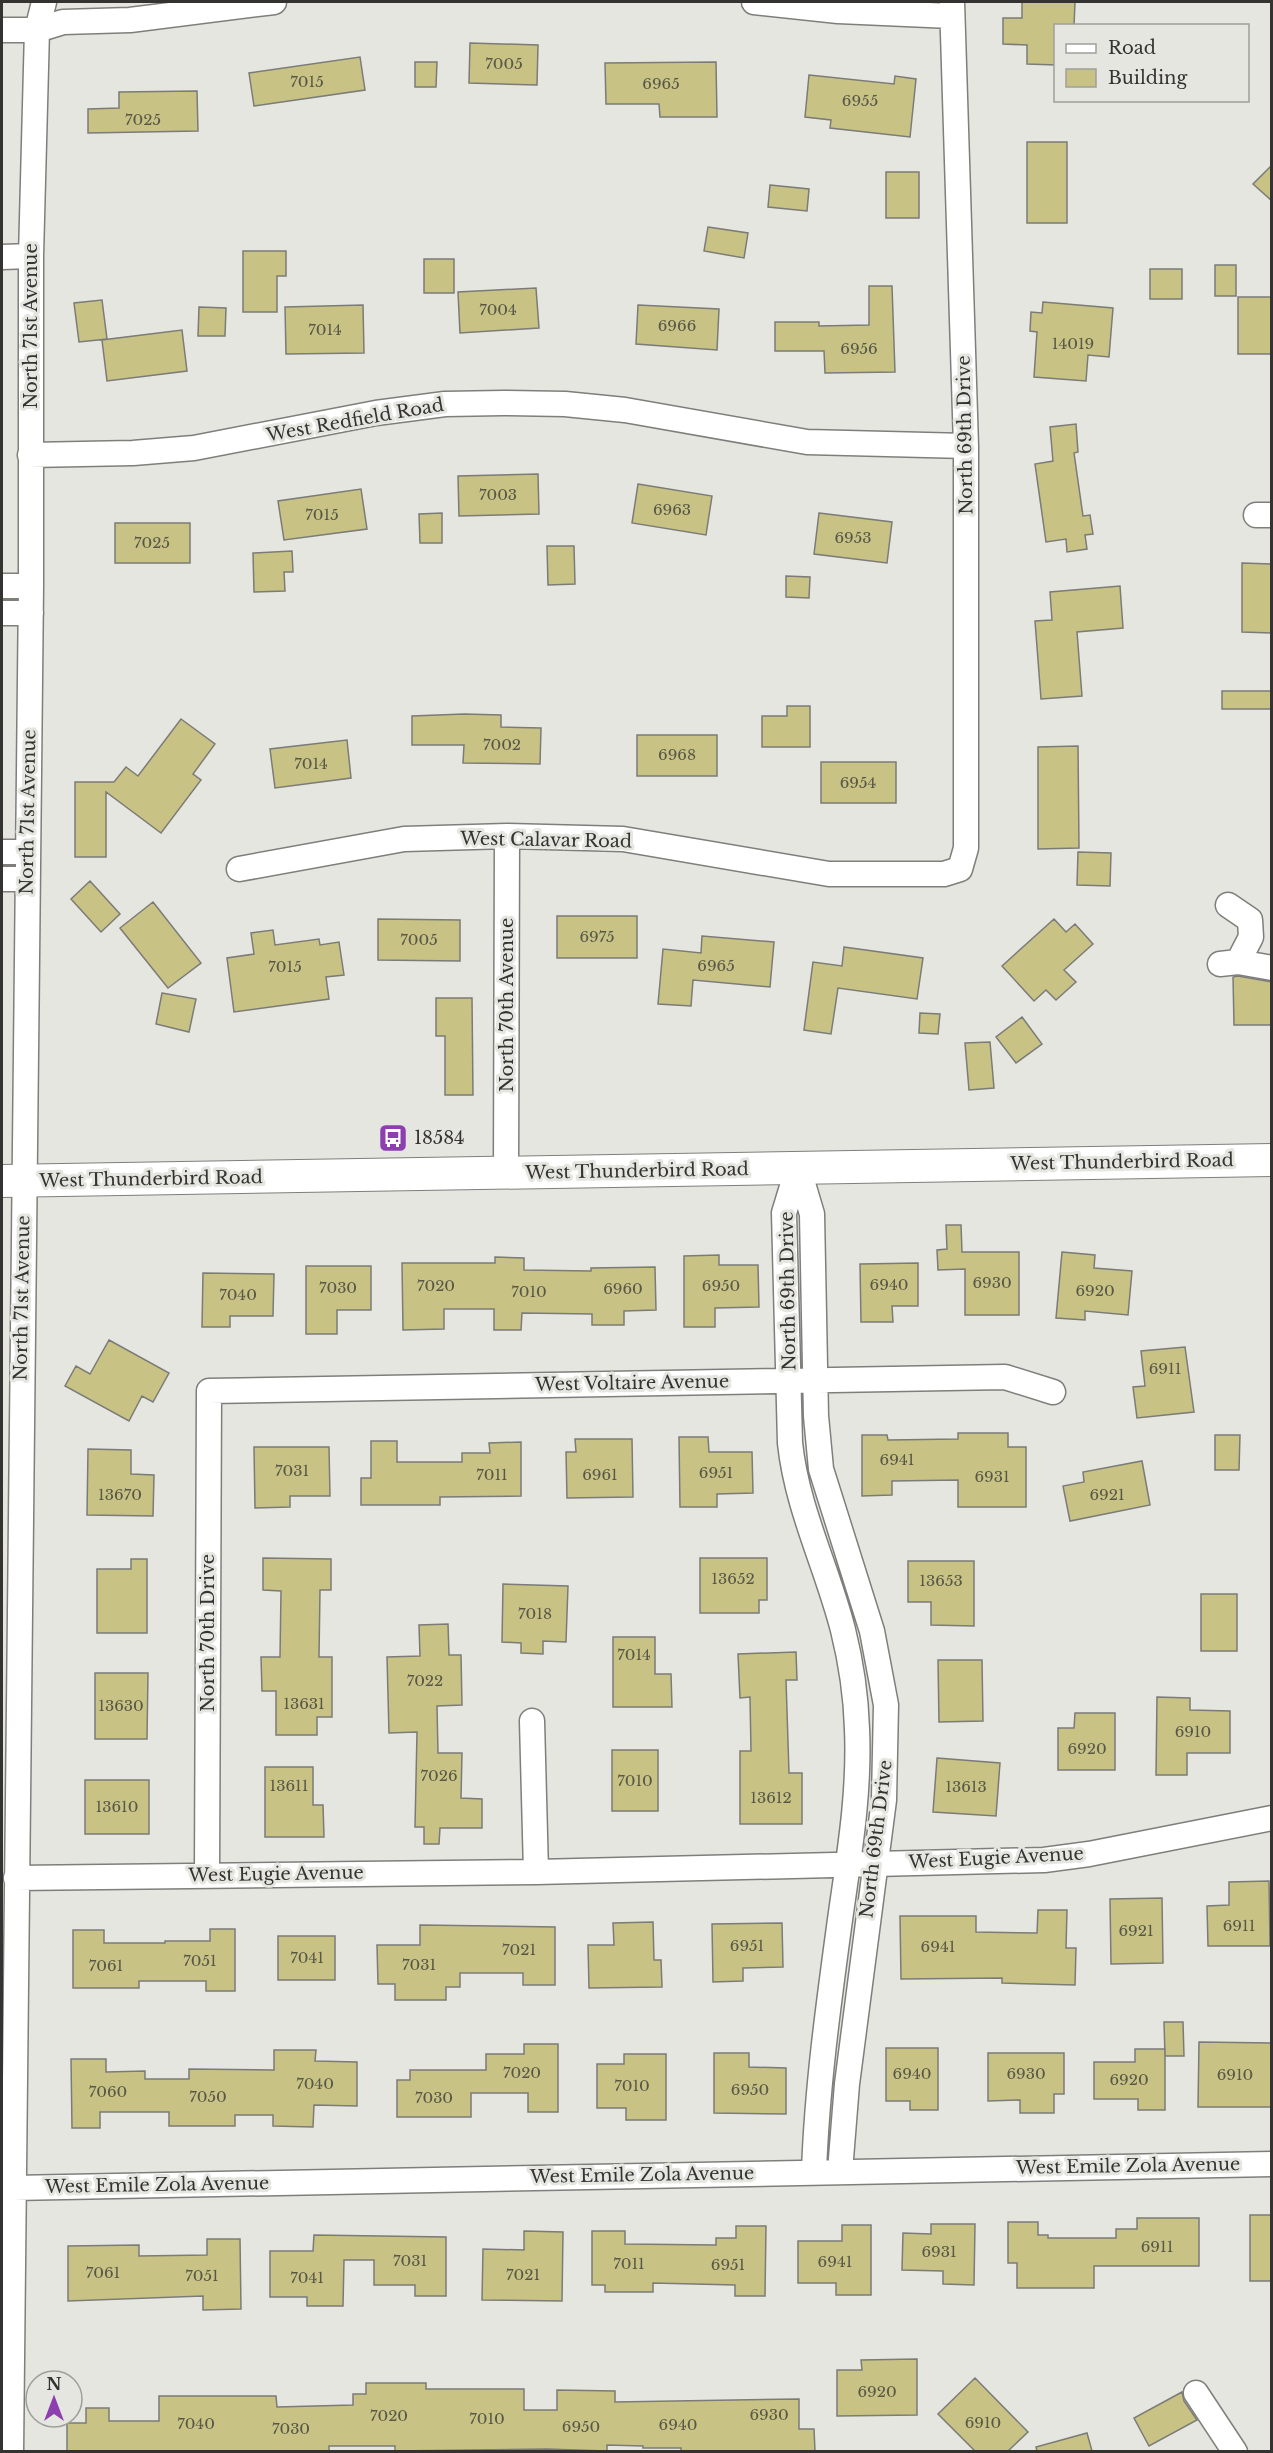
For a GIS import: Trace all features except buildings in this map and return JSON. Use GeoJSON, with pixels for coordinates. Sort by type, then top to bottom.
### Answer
{"type":"FeatureCollection","features":[{"type":"Feature","properties":{"kind":"main road","name":"West Thunderbird Road"},"geometry":{"type":"LineString","coordinates":[[12,1181],[1272,1160]]}},
{"type":"Feature","properties":{"kind":"street","name":"North 71st Avenue"},"geometry":{"type":"LineString","coordinates":[[11,2451],[16,1878],[10,1646],[12,1181],[27,879],[31,613],[31,256],[37,30],[44,2]]}},
{"type":"Feature","properties":{"kind":"street"},"geometry":{"type":"LineString","coordinates":[[2,30],[37,30],[63,22],[130,20],[274,2]]}},
{"type":"Feature","properties":{"kind":"street"},"geometry":{"type":"LineString","coordinates":[[754,2],[838,11],[951,9]]}},
{"type":"Feature","properties":{"kind":"street","name":"North 69th Drive"},"geometry":{"type":"LineString","coordinates":[[951,9],[966,446],[966,849],[960,869]]}},
{"type":"Feature","properties":{"kind":"street"},"geometry":{"type":"LineString","coordinates":[[2,257],[31,256]]}},
{"type":"Feature","properties":{"kind":"street","name":"West Redfield Road"},"geometry":{"type":"LineString","coordinates":[[30,455],[133,453],[194,448],[376,413],[445,404],[503,403],[565,404],[625,410],[807,442],[966,446]]}},
{"type":"Feature","properties":{"kind":"street"},"geometry":{"type":"LineString","coordinates":[[2,586],[31,586]]}},
{"type":"Feature","properties":{"kind":"street"},"geometry":{"type":"LineString","coordinates":[[2,613],[31,613]]}},
{"type":"Feature","properties":{"kind":"street","name":"West Calavar Road"},"geometry":{"type":"LineString","coordinates":[[239,869],[404,840],[507,836],[623,840],[829,874],[944,874],[960,869]]}},
{"type":"Feature","properties":{"kind":"street","name":"North 70th Avenue"},"geometry":{"type":"LineString","coordinates":[[506,1174],[507,836]]}},
{"type":"Feature","properties":{"kind":"street"},"geometry":{"type":"LineString","coordinates":[[2,852],[27,852]]}},
{"type":"Feature","properties":{"kind":"street"},"geometry":{"type":"LineString","coordinates":[[2,879],[27,879]]}},
{"type":"Feature","properties":{"kind":"street"},"geometry":{"type":"LineString","coordinates":[[1228,905],[1251,920],[1251,938],[1229,963],[1272,968]]}},
{"type":"Feature","properties":{"kind":"street","name":"North 69th Drive"},"geometry":{"type":"LineString","coordinates":[[798,1167],[812,1214],[816,1380],[821,1469],[872,1634],[882,1678],[886,1734],[886,1769],[876,1864],[847,2084],[840,2170]]}},
{"type":"Feature","properties":{"kind":"street","name":"North 69th Drive"},"geometry":{"type":"LineString","coordinates":[[798,1167],[784,1213],[793,1473],[845,1641],[854,1692],[858,1758],[848,1865],[821,2062],[814,2171]]}},
{"type":"Feature","properties":{"kind":"street","name":"West Voltaire Avenue"},"geometry":{"type":"LineString","coordinates":[[209,1391],[1005,1377],[1053,1392]]}},
{"type":"Feature","properties":{"kind":"street","name":"North 70th Drive"},"geometry":{"type":"LineString","coordinates":[[207,1874],[209,1391]]}},
{"type":"Feature","properties":{"kind":"street"},"geometry":{"type":"LineString","coordinates":[[845,1641],[872,1634]]}},
{"type":"Feature","properties":{"kind":"street"},"geometry":{"type":"LineString","coordinates":[[532,1721],[536,1872]]}},
{"type":"Feature","properties":{"kind":"street","name":"West Eugie Avenue"},"geometry":{"type":"LineString","coordinates":[[16,1878],[536,1872],[1044,1860],[1089,1854],[1272,1818]]}},
{"type":"Feature","properties":{"kind":"street","name":"West Emile Zola Avenue"},"geometry":{"type":"LineString","coordinates":[[13,2188],[840,2170],[1272,2164]]}},
{"type":"Feature","properties":{"kind":"street"},"geometry":{"type":"LineString","coordinates":[[1196,2393],[1235,2451]]}},
{"type":"Feature","properties":{"kind":"place","name":"18584"},"geometry":{"type":"Point","coordinates":[393,1138]}}]}
